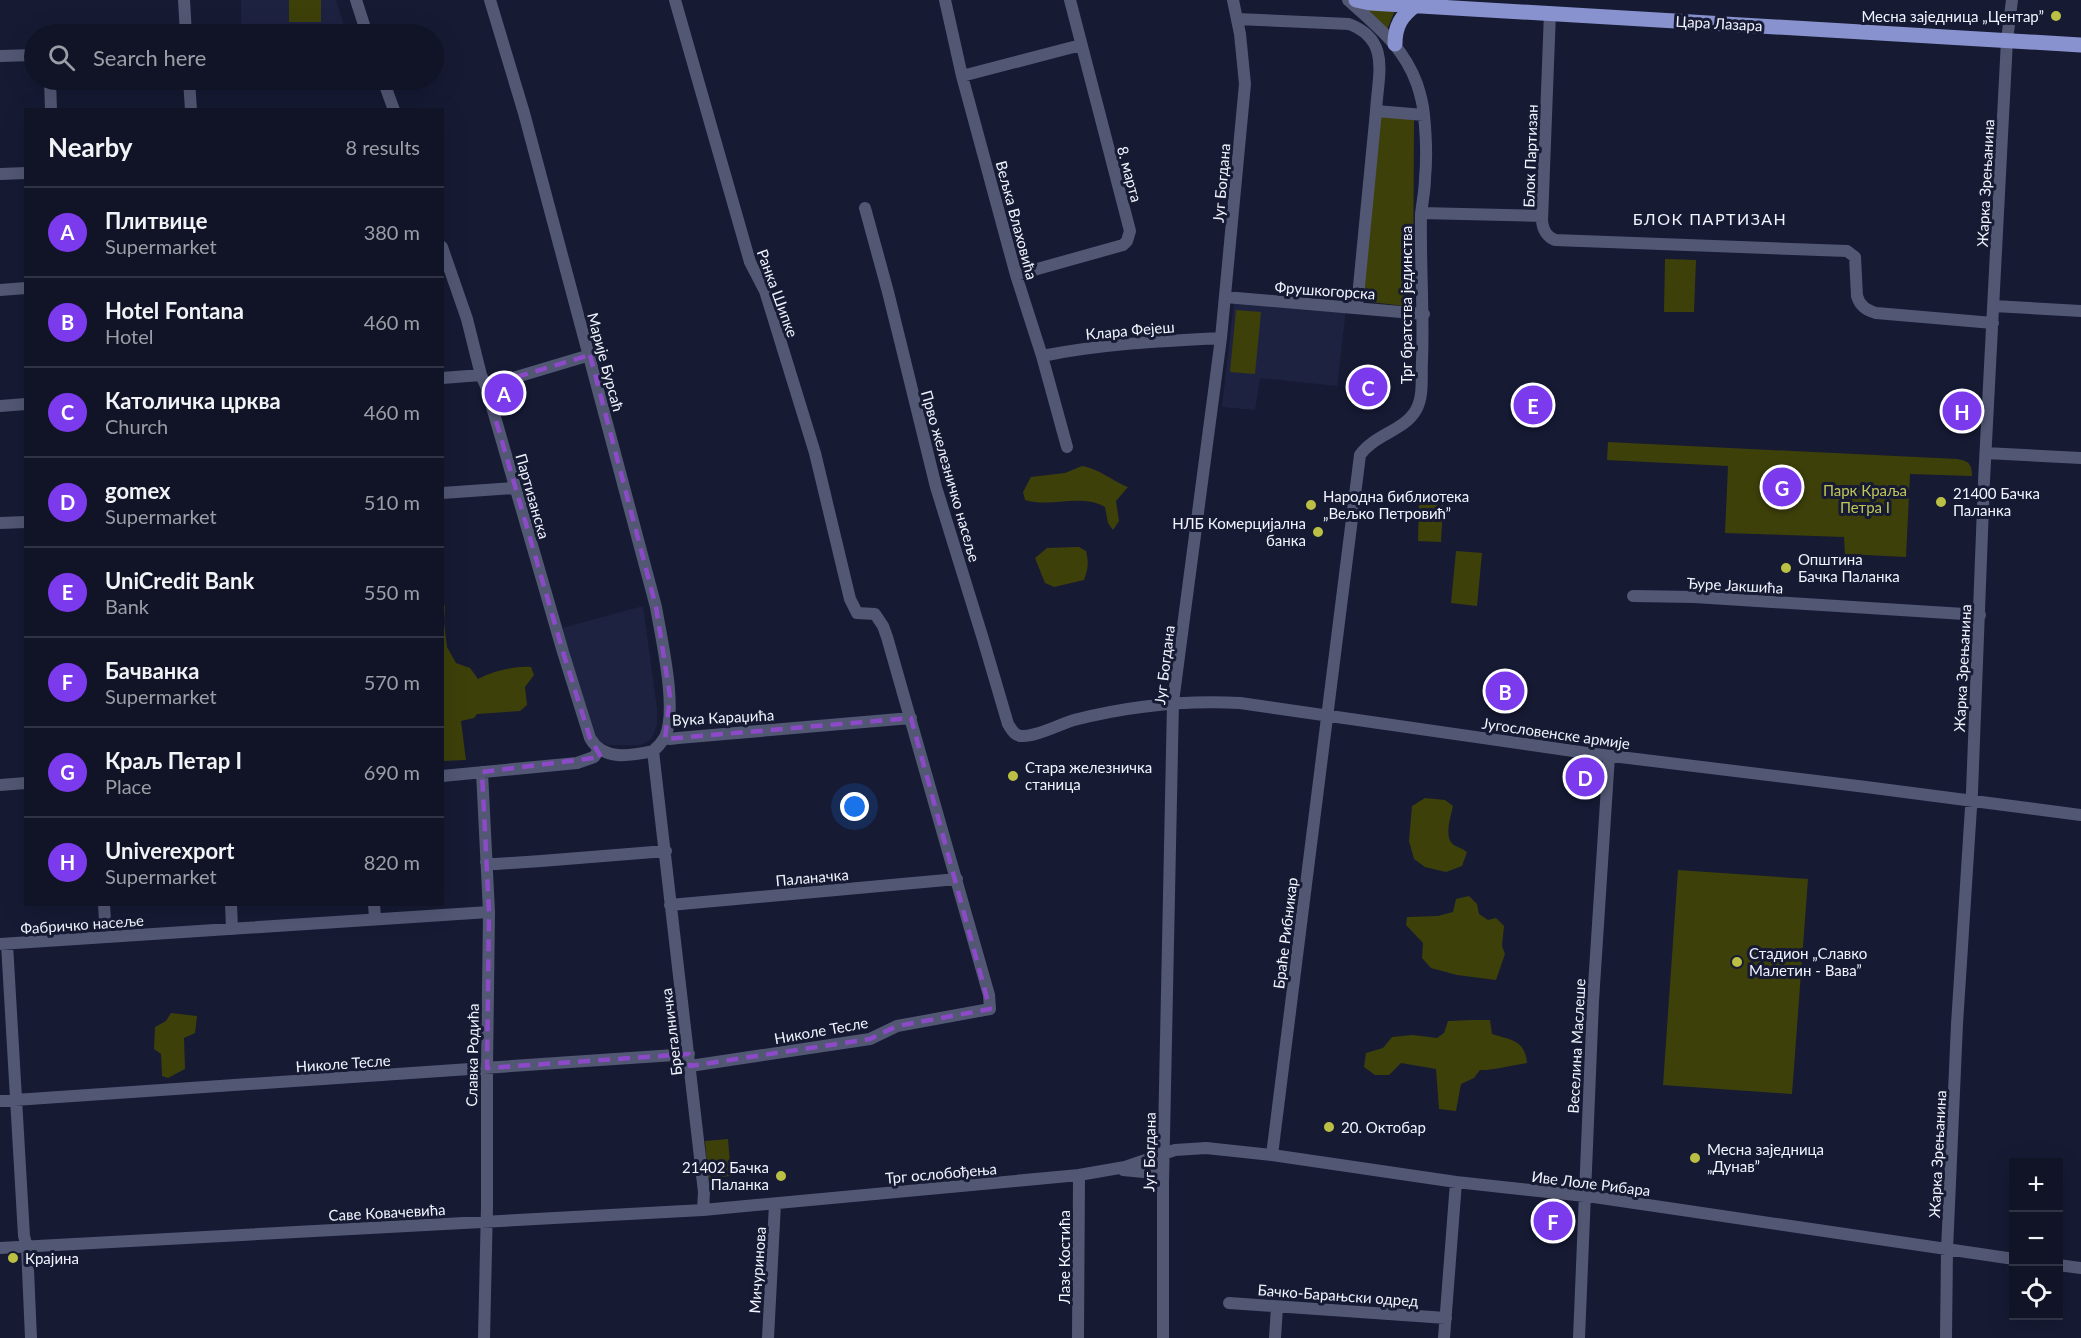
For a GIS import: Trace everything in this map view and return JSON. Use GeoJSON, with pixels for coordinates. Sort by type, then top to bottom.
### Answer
{"type":"FeatureCollection","features":[{"type":"Feature","properties":{"kind":"main road","name":"Цара Лазара"},"geometry":{"type":"LineString","coordinates":[[1356,0],[1370,3],[1425,4],[2081,45]]}},
{"type":"Feature","properties":{"kind":"main road"},"geometry":{"type":"LineString","coordinates":[[1395,44],[1400,19],[1425,4]]}},
{"type":"Feature","properties":{"kind":"street"},"geometry":{"type":"LineString","coordinates":[[184,0],[185,24]]}},
{"type":"Feature","properties":{"kind":"street"},"geometry":{"type":"LineString","coordinates":[[356,0],[364,24]]}},
{"type":"Feature","properties":{"kind":"street","name":"Марије Бурсаћ"},"geometry":{"type":"LineString","coordinates":[[490,0],[524,113],[656,607],[670,696],[666,736]]}},
{"type":"Feature","properties":{"kind":"street","name":"Ранка Шипке"},"geometry":{"type":"LineString","coordinates":[[675,0],[750,262],[765,291],[815,453],[850,599],[857,613],[875,614],[883,626],[911,718]]}},
{"type":"Feature","properties":{"kind":"street","name":"Вељка Влаховића"},"geometry":{"type":"LineString","coordinates":[[945,0],[962,76],[1016,275],[1042,356],[1067,447]]}},
{"type":"Feature","properties":{"kind":"street","name":"8. марта"},"geometry":{"type":"LineString","coordinates":[[1016,275],[1123,245],[1130,231],[1070,0]]}},
{"type":"Feature","properties":{"kind":"street","name":"Југ Богдана"},"geometry":{"type":"LineString","coordinates":[[1163,1338],[1163,1184],[1173,702],[1221,338],[1245,84],[1244,57],[1233,0]]}},
{"type":"Feature","properties":{"kind":"street","name":"Трг братства јединства"},"geometry":{"type":"LineString","coordinates":[[1327,715],[1360,455],[1376,438],[1402,425],[1415,411],[1422,382],[1424,314],[1421,213],[1426,175],[1424,115],[1417,84],[1410,66],[1395,44],[1348,0]]}},
{"type":"Feature","properties":{"kind":"street","name":"Жарка Зрењанина"},"geometry":{"type":"LineString","coordinates":[[1946,1338],[1947,1250],[1971,801],[1986,453],[2007,40],[2012,0]]}},
{"type":"Feature","properties":{"kind":"street","name":"Блок Партизан"},"geometry":{"type":"LineString","coordinates":[[1550,12],[1542,216],[1543,228],[1549,237],[1554,240],[1847,251],[1855,257],[1859,302],[1868,310],[1876,313],[1993,323]]}},
{"type":"Feature","properties":{"kind":"street"},"geometry":{"type":"LineString","coordinates":[[1237,19],[1349,24],[1362,29],[1372,38],[1377,48],[1379,57],[1376,111],[1357,307]]}},
{"type":"Feature","properties":{"kind":"street"},"geometry":{"type":"LineString","coordinates":[[962,76],[1081,45]]}},
{"type":"Feature","properties":{"kind":"street"},"geometry":{"type":"LineString","coordinates":[[0,57],[24,56]]}},
{"type":"Feature","properties":{"kind":"street"},"geometry":{"type":"LineString","coordinates":[[50,90],[51,108]]}},
{"type":"Feature","properties":{"kind":"street"},"geometry":{"type":"LineString","coordinates":[[190,90],[191,108]]}},
{"type":"Feature","properties":{"kind":"street"},"geometry":{"type":"LineString","coordinates":[[387,90],[393,108]]}},
{"type":"Feature","properties":{"kind":"street"},"geometry":{"type":"LineString","coordinates":[[1376,111],[1424,115]]}},
{"type":"Feature","properties":{"kind":"street"},"geometry":{"type":"LineString","coordinates":[[0,174],[24,173]]}},
{"type":"Feature","properties":{"kind":"street","name":"Прво железничко насеље"},"geometry":{"type":"LineString","coordinates":[[864,208],[888,292],[936,488],[1008,724],[1013,732],[1020,736],[1030,735]]}},
{"type":"Feature","properties":{"kind":"street"},"geometry":{"type":"LineString","coordinates":[[1421,213],[1542,216]]}},
{"type":"Feature","properties":{"kind":"street","name":"Партизанска"},"geometry":{"type":"LineString","coordinates":[[445,263],[467,319],[514,488],[590,738],[600,750]]}},
{"type":"Feature","properties":{"kind":"street"},"geometry":{"type":"LineString","coordinates":[[0,290],[24,288]]}},
{"type":"Feature","properties":{"kind":"street","name":"Фрушкогорска"},"geometry":{"type":"LineString","coordinates":[[1225,297],[1424,314]]}},
{"type":"Feature","properties":{"kind":"street"},"geometry":{"type":"LineString","coordinates":[[1994,306],[2081,311]]}},
{"type":"Feature","properties":{"kind":"street","name":"Клара Фејеш"},"geometry":{"type":"LineString","coordinates":[[1042,356],[1070,350],[1221,338]]}},
{"type":"Feature","properties":{"kind":"street"},"geometry":{"type":"LineString","coordinates":[[444,378],[484,381],[590,355]]}},
{"type":"Feature","properties":{"kind":"street"},"geometry":{"type":"LineString","coordinates":[[0,406],[24,404]]}},
{"type":"Feature","properties":{"kind":"street"},"geometry":{"type":"LineString","coordinates":[[1986,453],[2081,458]]}},
{"type":"Feature","properties":{"kind":"street"},"geometry":{"type":"LineString","coordinates":[[444,493],[514,488]]}},
{"type":"Feature","properties":{"kind":"street"},"geometry":{"type":"LineString","coordinates":[[0,524],[24,522]]}},
{"type":"Feature","properties":{"kind":"street","name":"Ђуре Јакшића"},"geometry":{"type":"LineString","coordinates":[[1633,596],[1980,615]]}},
{"type":"Feature","properties":{"kind":"street","name":"Југословенске армије"},"geometry":{"type":"LineString","coordinates":[[1030,735],[1074,720],[1173,702],[1240,703],[1609,756],[2081,815]]}},
{"type":"Feature","properties":{"kind":"street","name":"Браће Рибникар"},"geometry":{"type":"LineString","coordinates":[[1272,1155],[1327,715]]}},
{"type":"Feature","properties":{"kind":"street"},"geometry":{"type":"LineString","coordinates":[[911,718],[957,879]]}},
{"type":"Feature","properties":{"kind":"street","name":"Вука Караџића"},"geometry":{"type":"LineString","coordinates":[[653,752],[666,736],[670,739],[911,718]]}},
{"type":"Feature","properties":{"kind":"street"},"geometry":{"type":"LineString","coordinates":[[444,776],[578,763],[594,757],[600,750],[612,755],[653,752]]}},
{"type":"Feature","properties":{"kind":"street","name":"Брегалничка"},"geometry":{"type":"LineString","coordinates":[[653,752],[704,1192],[703,1210]]}},
{"type":"Feature","properties":{"kind":"street","name":"Веселина Маслеше"},"geometry":{"type":"LineString","coordinates":[[1579,1338],[1594,978],[1610,772],[1609,756]]}},
{"type":"Feature","properties":{"kind":"street","name":"Славка Родића"},"geometry":{"type":"LineString","coordinates":[[482,772],[489,912],[484,1338]]}},
{"type":"Feature","properties":{"kind":"street"},"geometry":{"type":"LineString","coordinates":[[0,785],[24,783]]}},
{"type":"Feature","properties":{"kind":"street"},"geometry":{"type":"LineString","coordinates":[[486,862],[541,861],[666,851]]}},
{"type":"Feature","properties":{"kind":"street","name":"Паланачка"},"geometry":{"type":"LineString","coordinates":[[670,905],[957,879]]}},
{"type":"Feature","properties":{"kind":"street","name":"Николе Тесле"},"geometry":{"type":"LineString","coordinates":[[0,1101],[487,1068],[689,1060],[870,1039],[897,1026],[990,1009],[957,879]]}},
{"type":"Feature","properties":{"kind":"street"},"geometry":{"type":"LineString","coordinates":[[104,906],[106,937]]}},
{"type":"Feature","properties":{"kind":"street"},"geometry":{"type":"LineString","coordinates":[[231,906],[232,929]]}},
{"type":"Feature","properties":{"kind":"street"},"geometry":{"type":"LineString","coordinates":[[374,906],[375,918]]}},
{"type":"Feature","properties":{"kind":"street","name":"Фабричко насеље"},"geometry":{"type":"LineString","coordinates":[[4,944],[489,912]]}},
{"type":"Feature","properties":{"kind":"street"},"geometry":{"type":"LineString","coordinates":[[4,944],[24,1236],[27,1247],[31,1338]]}},
{"type":"Feature","properties":{"kind":"street","name":"Иве Лоле Рибара"},"geometry":{"type":"LineString","coordinates":[[1164,1153],[1187,1148],[1206,1148],[1272,1155],[1456,1182],[1585,1196],[2009,1258]]}},
{"type":"Feature","properties":{"kind":"street","name":"Трг ослобођења"},"geometry":{"type":"LineString","coordinates":[[1109,1171],[1164,1153]]}},
{"type":"Feature","properties":{"kind":"street","name":"Трг ослобођења"},"geometry":{"type":"LineString","coordinates":[[775,1204],[1109,1171],[1147,1171],[1159,1177],[1163,1184]]}},
{"type":"Feature","properties":{"kind":"street","name":"Лазе Костића"},"geometry":{"type":"LineString","coordinates":[[1078,1338],[1079,1175]]}},
{"type":"Feature","properties":{"kind":"street"},"geometry":{"type":"LineString","coordinates":[[1444,1338],[1456,1182]]}},
{"type":"Feature","properties":{"kind":"street","name":"Саве Ковачевића"},"geometry":{"type":"LineString","coordinates":[[0,1248],[703,1210],[775,1204]]}},
{"type":"Feature","properties":{"kind":"street","name":"Мичуринова"},"geometry":{"type":"LineString","coordinates":[[768,1338],[775,1204]]}},
{"type":"Feature","properties":{"kind":"street"},"geometry":{"type":"LineString","coordinates":[[2063,1266],[2081,1268]]}},
{"type":"Feature","properties":{"kind":"street","name":"Бачко-Барањски одред"},"geometry":{"type":"LineString","coordinates":[[1229,1303],[1446,1317]]}},
{"type":"Feature","properties":{"kind":"street"},"geometry":{"type":"LineString","coordinates":[[1275,1338],[1277,1306]]}},
{"type":"Feature","properties":{"kind":"highlighted area"},"geometry":{"type":"Polygon","coordinates":[[[590,355],[656,607],[670,696],[665,739],[911,718],[990,1009],[897,1026],[870,1039],[690,1066],[689,1054],[487,1068],[489,912],[482,772],[601,757],[590,738],[563,652],[486,386],[590,355]]]}},
{"type":"Feature","properties":{"kind":"shaded area"},"geometry":{"type":"Polygon","coordinates":[[[241,0],[336,0],[344,24],[241,24],[241,0]]]}},
{"type":"Feature","properties":{"kind":"shaded area"},"geometry":{"type":"Polygon","coordinates":[[[1234,302],[1346,310],[1337,386],[1260,378],[1255,410],[1222,407],[1234,302]]]}},
{"type":"Feature","properties":{"kind":"shaded area"},"geometry":{"type":"Polygon","coordinates":[[[643,606],[657,708],[657,725],[652,738],[646,743],[607,745],[595,738],[562,628],[643,606]]]}},
{"type":"Feature","properties":{"kind":"green space"},"geometry":{"type":"Polygon","coordinates":[[[289,0],[321,0],[321,22],[289,22],[289,0]]]}},
{"type":"Feature","properties":{"kind":"green space"},"geometry":{"type":"Polygon","coordinates":[[[1368,7],[1396,8],[1387,30],[1368,12],[1368,7]]]}},
{"type":"Feature","properties":{"kind":"green space"},"geometry":{"type":"Polygon","coordinates":[[[1381,115],[1414,117],[1413,307],[1362,301],[1381,115]]]}},
{"type":"Feature","properties":{"kind":"green space"},"geometry":{"type":"Polygon","coordinates":[[[1665,259],[1696,260],[1694,312],[1664,312],[1665,259]]]}},
{"type":"Feature","properties":{"kind":"green space"},"geometry":{"type":"Polygon","coordinates":[[[1236,310],[1261,312],[1255,374],[1230,372],[1236,310]]]}},
{"type":"Feature","properties":{"kind":"green space","name":"Парк Краља Петра I"},"geometry":{"type":"Polygon","coordinates":[[[1608,442],[1957,459],[1969,464],[1972,476],[1910,474],[1906,557],[1845,554],[1844,537],[1725,533],[1728,466],[1607,460],[1608,442]]]}},
{"type":"Feature","properties":{"kind":"green space"},"geometry":{"type":"Polygon","coordinates":[[[1082,466],[1128,487],[1116,501],[1119,521],[1113,530],[1108,523],[1105,507],[1096,503],[1025,500],[1023,492],[1031,477],[1065,473],[1082,466]]]}},
{"type":"Feature","properties":{"kind":"green space"},"geometry":{"type":"Polygon","coordinates":[[[1419,504],[1443,505],[1441,542],[1418,541],[1419,504]]]}},
{"type":"Feature","properties":{"kind":"green space"},"geometry":{"type":"Polygon","coordinates":[[[1079,547],[1086,551],[1087,555],[1088,566],[1084,580],[1054,587],[1045,583],[1035,558],[1047,548],[1079,547]]]}},
{"type":"Feature","properties":{"kind":"green space"},"geometry":{"type":"Polygon","coordinates":[[[1456,551],[1482,553],[1477,606],[1451,603],[1456,551]]]}},
{"type":"Feature","properties":{"kind":"green space"},"geometry":{"type":"Polygon","coordinates":[[[444,622],[447,647],[456,663],[470,668],[478,679],[518,667],[531,667],[534,675],[525,687],[527,705],[520,711],[477,714],[474,718],[461,721],[466,760],[444,761],[444,622]]]}},
{"type":"Feature","properties":{"kind":"green space"},"geometry":{"type":"Polygon","coordinates":[[[1425,798],[1445,800],[1453,806],[1448,832],[1451,842],[1467,852],[1462,866],[1446,872],[1425,867],[1414,859],[1409,841],[1412,806],[1425,798]]]}},
{"type":"Feature","properties":{"kind":"green space","name":"Стадион „Славко Малетин - Вава”"},"geometry":{"type":"Polygon","coordinates":[[[1678,870],[1808,879],[1792,1094],[1663,1085],[1678,870]]]}},
{"type":"Feature","properties":{"kind":"green space"},"geometry":{"type":"Polygon","coordinates":[[[1469,896],[1477,904],[1479,914],[1488,920],[1496,918],[1504,926],[1502,946],[1505,954],[1496,980],[1457,975],[1431,968],[1422,958],[1423,943],[1406,925],[1407,917],[1438,916],[1453,912],[1456,899],[1469,896]]]}},
{"type":"Feature","properties":{"kind":"green space"},"geometry":{"type":"Polygon","coordinates":[[[171,1013],[197,1016],[195,1033],[184,1038],[185,1069],[168,1078],[162,1076],[161,1054],[154,1049],[155,1027],[166,1021],[171,1013]]]}},
{"type":"Feature","properties":{"kind":"green space"},"geometry":{"type":"Polygon","coordinates":[[[1490,1020],[1492,1034],[1520,1045],[1526,1055],[1527,1063],[1480,1070],[1474,1078],[1461,1084],[1456,1111],[1439,1109],[1436,1069],[1401,1063],[1389,1075],[1375,1075],[1364,1067],[1366,1053],[1383,1048],[1392,1037],[1413,1035],[1437,1038],[1444,1033],[1448,1021],[1490,1020]]]}},
{"type":"Feature","properties":{"kind":"green space"},"geometry":{"type":"Polygon","coordinates":[[[728,1139],[731,1176],[708,1178],[705,1141],[728,1139]]]}},
{"type":"Feature","properties":{"kind":"place","name":"Месна заједница „Центар”"},"geometry":{"type":"Point","coordinates":[2056,16]}},
{"type":"Feature","properties":{"kind":"place","name":"Католичка црква"},"geometry":{"type":"Point","coordinates":[1368,387]}},
{"type":"Feature","properties":{"kind":"place","name":"Плитвице"},"geometry":{"type":"Point","coordinates":[504,393]}},
{"type":"Feature","properties":{"kind":"place","name":"UniCredit Bank"},"geometry":{"type":"Point","coordinates":[1533,405]}},
{"type":"Feature","properties":{"kind":"place","name":"Univerexport"},"geometry":{"type":"Point","coordinates":[1962,411]}},
{"type":"Feature","properties":{"kind":"place","name":"Краљ Петар I"},"geometry":{"type":"Point","coordinates":[1782,487]}},
{"type":"Feature","properties":{"kind":"place","name":"21400 Бачка Паланка"},"geometry":{"type":"Point","coordinates":[1941,502]}},
{"type":"Feature","properties":{"kind":"place","name":"Народна библиотека „Вељко Петровић”"},"geometry":{"type":"Point","coordinates":[1311,505]}},
{"type":"Feature","properties":{"kind":"place","name":"НЛБ Комерцијална банка"},"geometry":{"type":"Point","coordinates":[1318,532]}},
{"type":"Feature","properties":{"kind":"place","name":"Општина Бачка Паланка"},"geometry":{"type":"Point","coordinates":[1786,568]}},
{"type":"Feature","properties":{"kind":"place","name":"Hotel Fontana"},"geometry":{"type":"Point","coordinates":[1505,691]}},
{"type":"Feature","properties":{"kind":"place","name":"Стара железничка станица"},"geometry":{"type":"Point","coordinates":[1013,776]}},
{"type":"Feature","properties":{"kind":"place","name":"gomex"},"geometry":{"type":"Point","coordinates":[1585,777]}},
{"type":"Feature","properties":{"kind":"place","name":"Стадион „Славко Малетин - Вава”"},"geometry":{"type":"Point","coordinates":[1737,962]}},
{"type":"Feature","properties":{"kind":"place","name":"20. Октобар"},"geometry":{"type":"Point","coordinates":[1329,1127]}},
{"type":"Feature","properties":{"kind":"place","name":"Месна заједница „Дунав”"},"geometry":{"type":"Point","coordinates":[1695,1158]}},
{"type":"Feature","properties":{"kind":"place","name":"21402 Бачка Паланка"},"geometry":{"type":"Point","coordinates":[781,1176]}},
{"type":"Feature","properties":{"kind":"place","name":"Бачванка"},"geometry":{"type":"Point","coordinates":[1553,1221]}},
{"type":"Feature","properties":{"kind":"place","name":"Крајина"},"geometry":{"type":"Point","coordinates":[13,1258]}},
{"type":"Feature","properties":{"kind":"district","name":"БЛОК ПАРТИЗАН"},"geometry":{"type":"Point","coordinates":[1710,218]}}]}
